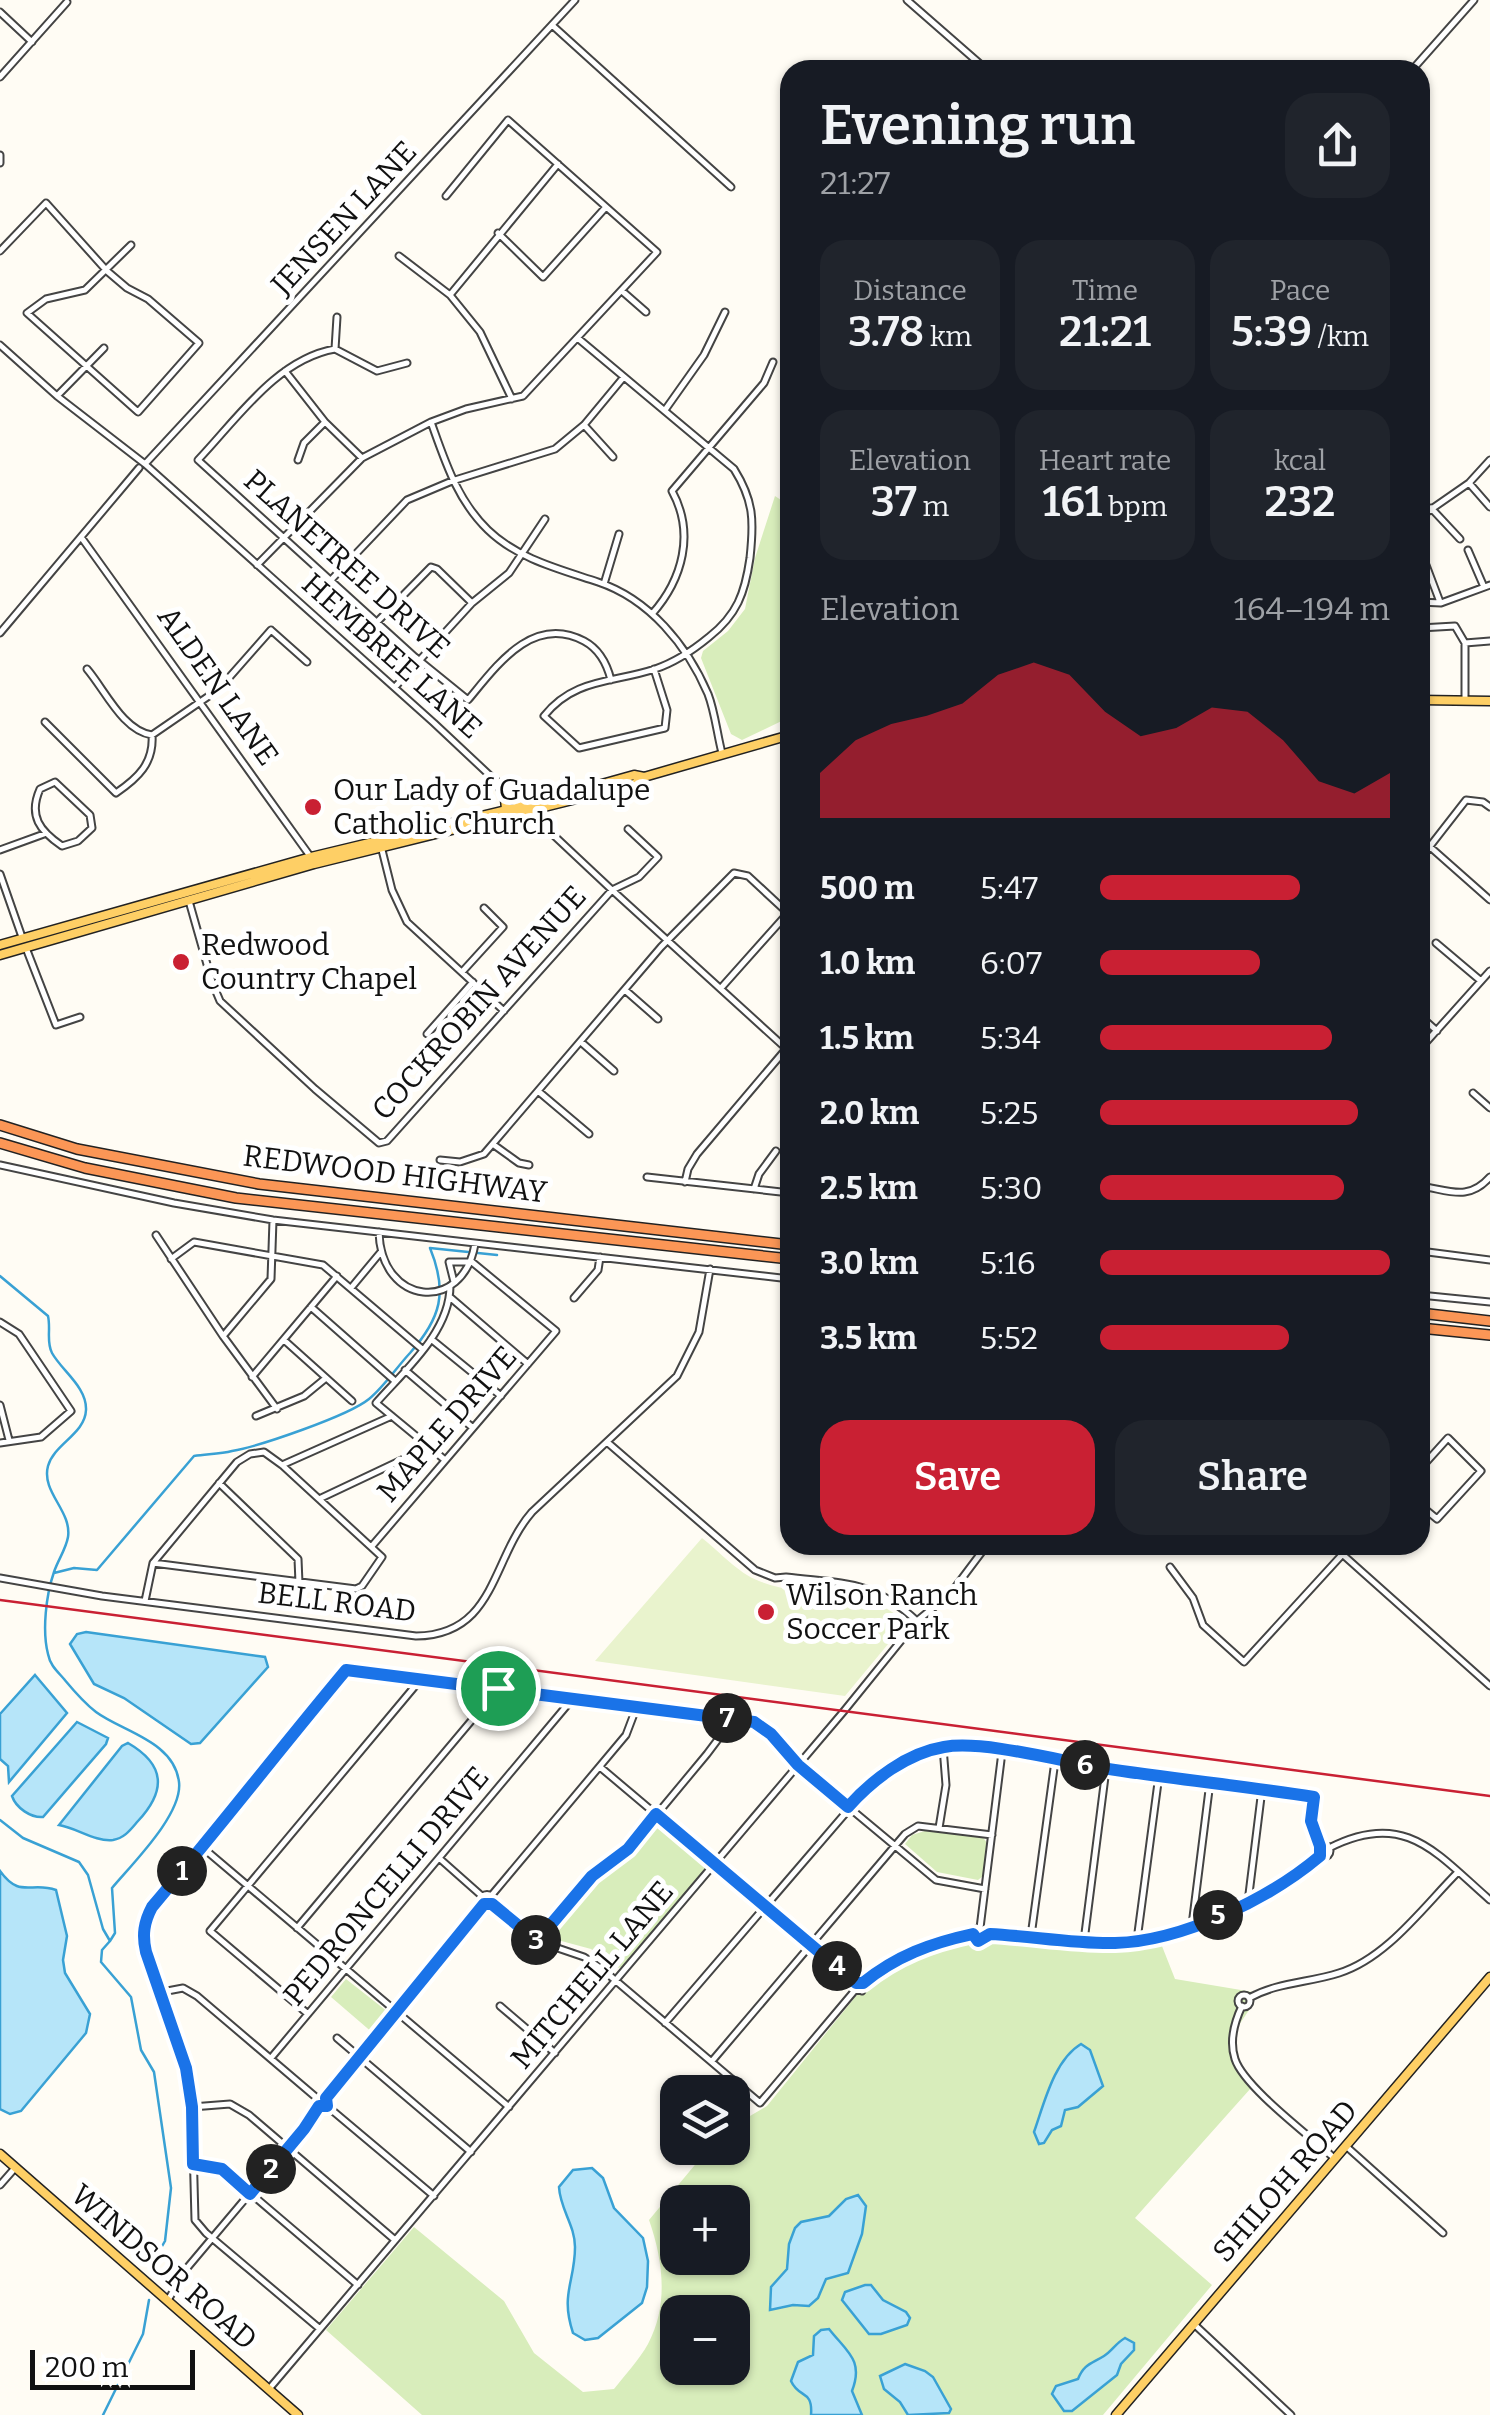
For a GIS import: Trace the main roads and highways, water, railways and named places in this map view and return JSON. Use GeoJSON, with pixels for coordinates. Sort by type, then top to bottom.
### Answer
{"type":"FeatureCollection","features":[{"type":"Feature","properties":{"kind":"highway","name":"REDWOOD HIGHWAY"},"geometry":{"type":"LineString","coordinates":[[0,1123],[60,1144],[140,1164],[259,1184],[780,1244]]}},
{"type":"Feature","properties":{"kind":"highway","name":"REDWOOD HIGHWAY"},"geometry":{"type":"LineString","coordinates":[[0,1145],[236,1198],[780,1258]]}},
{"type":"Feature","properties":{"kind":"highway"},"geometry":{"type":"LineString","coordinates":[[1430,1315],[1490,1321]]}},
{"type":"Feature","properties":{"kind":"highway"},"geometry":{"type":"LineString","coordinates":[[1430,1329],[1490,1335]]}},
{"type":"Feature","properties":{"kind":"main road"},"geometry":{"type":"LineString","coordinates":[[1430,700],[1490,701]]}},
{"type":"Feature","properties":{"kind":"main road"},"geometry":{"type":"LineString","coordinates":[[380,843],[526,810],[634,776],[644,778],[780,738]]}},
{"type":"Feature","properties":{"kind":"main road"},"geometry":{"type":"LineString","coordinates":[[498,783],[506,810]]}},
{"type":"Feature","properties":{"kind":"main road"},"geometry":{"type":"LineString","coordinates":[[0,945],[506,810],[526,810]]}},
{"type":"Feature","properties":{"kind":"main road"},"geometry":{"type":"LineString","coordinates":[[0,955],[24,941]]}},
{"type":"Feature","properties":{"kind":"main road","name":"SHILOH ROAD"},"geometry":{"type":"LineString","coordinates":[[1116,2415],[1490,1977]]}},
{"type":"Feature","properties":{"kind":"main road","name":"WINDSOR ROAD"},"geometry":{"type":"LineString","coordinates":[[0,2154],[298,2415]]}},
{"type":"Feature","properties":{"kind":"water"},"geometry":{"type":"Polygon","coordinates":[[[86,1632],[265,1657],[268,1667],[200,1743],[191,1744],[124,1698],[94,1684],[70,1644],[77,1634],[86,1632]]]}},
{"type":"Feature","properties":{"kind":"water"},"geometry":{"type":"Polygon","coordinates":[[[35,1675],[67,1713],[9,1782],[8,1766],[0,1759],[0,1714],[35,1675]]]}},
{"type":"Feature","properties":{"kind":"water"},"geometry":{"type":"Polygon","coordinates":[[[77,1722],[108,1738],[106,1744],[43,1817],[29,1814],[12,1796],[77,1722]]]}},
{"type":"Feature","properties":{"kind":"water"},"geometry":{"type":"Polygon","coordinates":[[[128,1743],[150,1760],[158,1779],[154,1799],[138,1821],[113,1840],[59,1825],[122,1746],[128,1743]]]}},
{"type":"Feature","properties":{"kind":"water"},"geometry":{"type":"Polygon","coordinates":[[[0,1871],[14,1885],[56,1890],[67,1936],[65,1973],[90,2014],[86,2033],[21,2111],[10,2114],[0,2109],[0,1871]]]}},
{"type":"Feature","properties":{"kind":"water"},"geometry":{"type":"Polygon","coordinates":[[[1081,2044],[1090,2050],[1103,2086],[1078,2107],[1065,2110],[1061,2126],[1039,2144],[1034,2132],[1051,2084],[1064,2061],[1081,2044]]]}},
{"type":"Feature","properties":{"kind":"water"},"geometry":{"type":"Polygon","coordinates":[[[592,2168],[603,2178],[614,2208],[643,2238],[648,2261],[647,2287],[642,2303],[598,2338],[585,2340],[573,2333],[569,2320],[575,2247],[559,2187],[573,2170],[592,2168]]]}},
{"type":"Feature","properties":{"kind":"water"},"geometry":{"type":"Polygon","coordinates":[[[858,2195],[866,2206],[862,2234],[848,2273],[826,2279],[818,2298],[809,2306],[770,2310],[771,2287],[787,2269],[795,2228],[801,2222],[829,2216],[846,2199],[858,2195]]]}},
{"type":"Feature","properties":{"kind":"water"},"geometry":{"type":"Polygon","coordinates":[[[871,2285],[883,2300],[906,2312],[910,2318],[907,2325],[869,2334],[842,2300],[845,2292],[871,2285]]]}},
{"type":"Feature","properties":{"kind":"water"},"geometry":{"type":"Polygon","coordinates":[[[829,2329],[855,2364],[852,2391],[862,2415],[811,2415],[810,2401],[791,2381],[798,2362],[813,2355],[814,2336],[829,2329]]]}},
{"type":"Feature","properties":{"kind":"water"},"geometry":{"type":"Polygon","coordinates":[[[1125,2338],[1134,2343],[1134,2350],[1117,2375],[1072,2411],[1064,2411],[1052,2394],[1056,2386],[1078,2379],[1085,2367],[1125,2338]]]}},
{"type":"Feature","properties":{"kind":"water"},"geometry":{"type":"Polygon","coordinates":[[[905,2364],[933,2377],[951,2409],[949,2413],[908,2415],[884,2389],[880,2376],[905,2364]]]}},
{"type":"Feature","properties":{"kind":"waterway"},"geometry":{"type":"LineString","coordinates":[[54,1573],[74,1568],[97,1570],[194,1456],[227,1452],[282,1437],[343,1414],[369,1399],[420,1340],[435,1316],[440,1291],[430,1248],[497,1255]]}},
{"type":"Feature","properties":{"kind":"waterway"},"geometry":{"type":"LineString","coordinates":[[0,1276],[48,1316],[52,1353],[85,1402],[80,1426],[56,1451],[48,1466],[49,1484],[68,1528],[47,1602],[45,1635],[49,1658],[91,1708],[158,1747],[175,1768],[179,1782],[178,1795],[165,1823],[112,1888],[115,1933],[110,1941]]}},
{"type":"Feature","properties":{"kind":"waterway"},"geometry":{"type":"LineString","coordinates":[[0,1820],[23,1838],[79,1862],[88,1875],[110,1941],[102,1950],[101,1962],[131,1997],[141,2050],[154,2072],[171,2188],[165,2241],[157,2255],[154,2275]]}},
{"type":"Feature","properties":{"kind":"waterway"},"geometry":{"type":"LineString","coordinates":[[103,2415],[143,2334],[149,2300]]}},
{"type":"Feature","properties":{"kind":"railway"},"geometry":{"type":"LineString","coordinates":[[0,1600],[1490,1796]]}},
{"type":"Feature","properties":{"kind":"place","name":"Our Lady of Guadalupe Catholic Church"},"geometry":{"type":"Point","coordinates":[313,807]}},
{"type":"Feature","properties":{"kind":"place","name":"Redwood Country Chapel"},"geometry":{"type":"Point","coordinates":[181,962]}},
{"type":"Feature","properties":{"kind":"place","name":"Wilson Ranch Soccer Park"},"geometry":{"type":"Point","coordinates":[766,1612]}}]}
